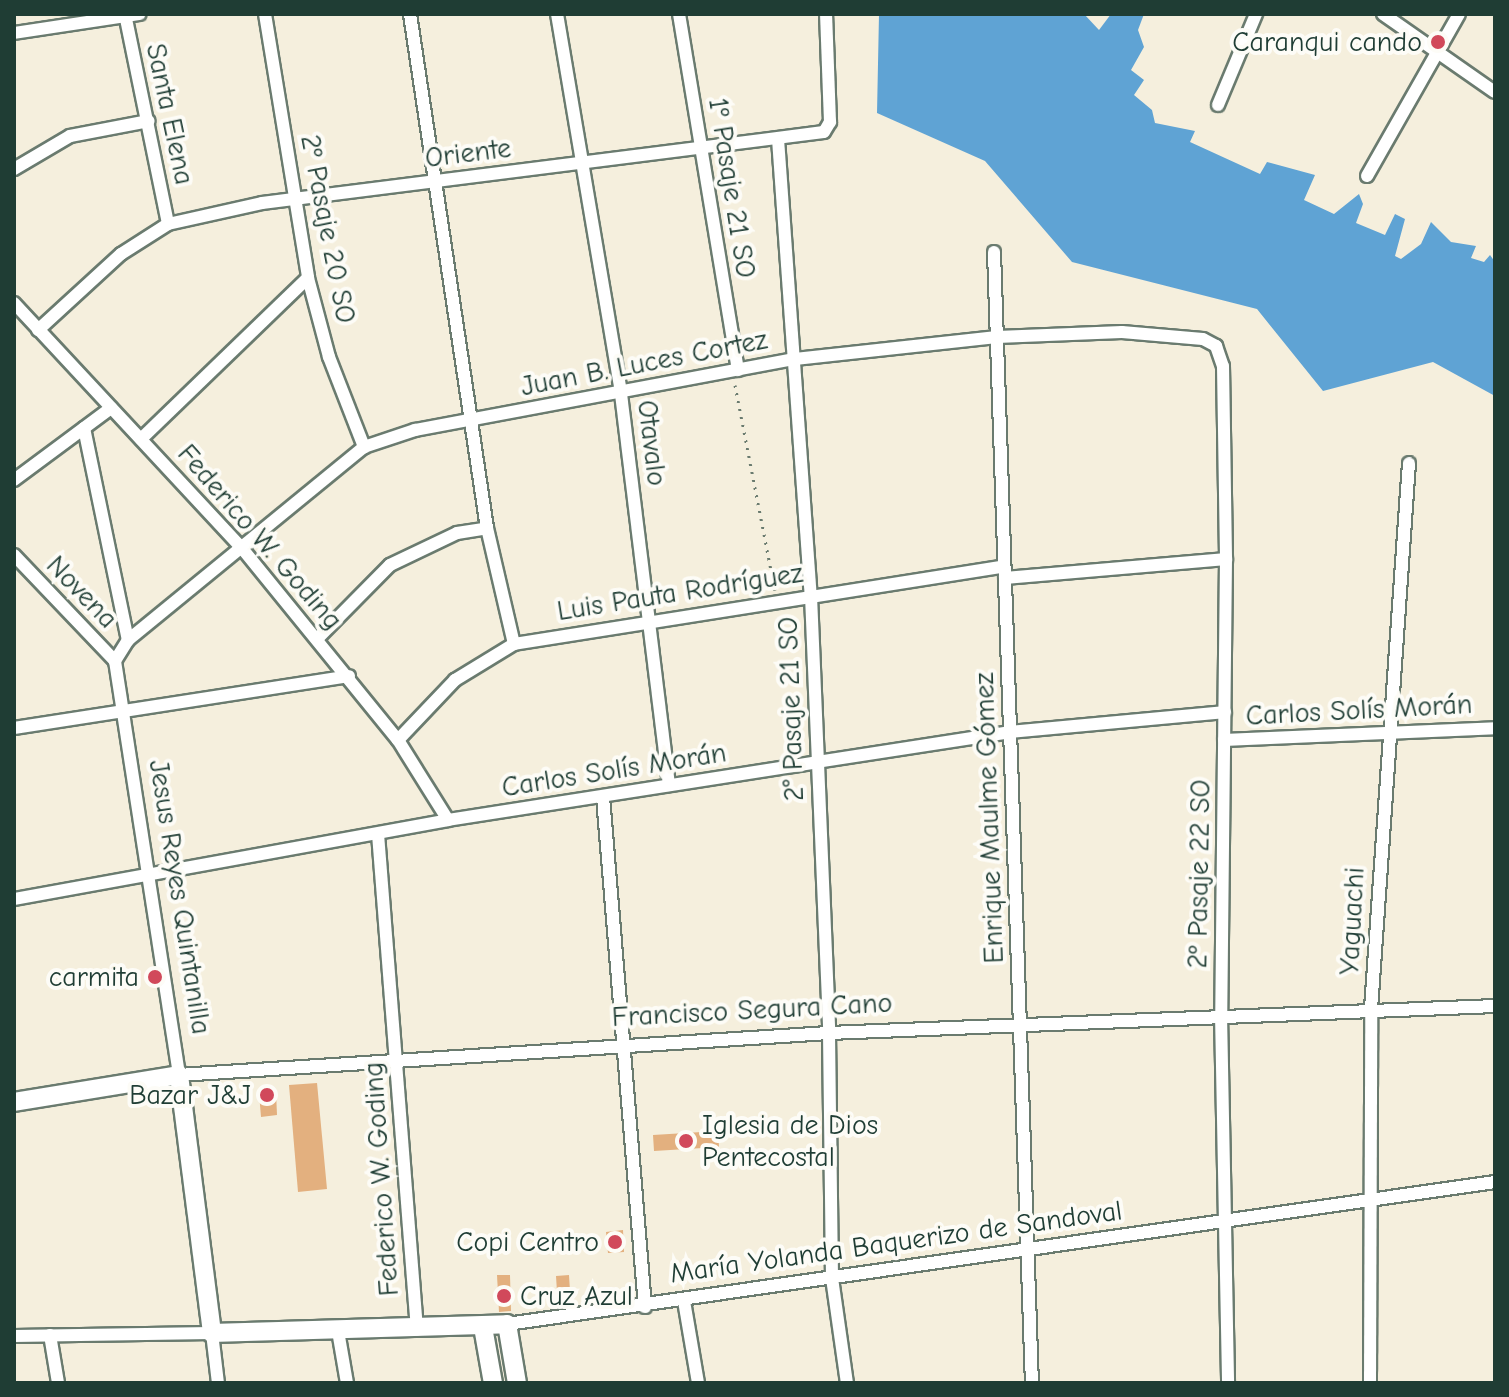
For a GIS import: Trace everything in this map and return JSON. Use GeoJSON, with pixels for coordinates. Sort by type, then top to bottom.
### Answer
{"type":"FeatureCollection","features":[{"type":"Feature","properties":{"kind":"street"},"geometry":{"type":"LineString","coordinates":[[14,33],[140,14]]}},
{"type":"Feature","properties":{"kind":"street","name":"2º Pasaje 20 SO"},"geometry":{"type":"LineString","coordinates":[[265,14],[308,278],[329,357],[364,447]]}},
{"type":"Feature","properties":{"kind":"street"},"geometry":{"type":"LineString","coordinates":[[410,14],[487,528],[514,644]]}},
{"type":"Feature","properties":{"kind":"street","name":"Otavalo"},"geometry":{"type":"LineString","coordinates":[[557,14],[621,394],[669,785]]}},
{"type":"Feature","properties":{"kind":"street","name":"1º Pasaje 21 SO"},"geometry":{"type":"LineString","coordinates":[[679,14],[735,370]]}},
{"type":"Feature","properties":{"kind":"street","name":"Oriente"},"geometry":{"type":"LineString","coordinates":[[38,330],[121,254],[168,224],[296,199],[824,132],[830,122],[826,14]]}},
{"type":"Feature","properties":{"kind":"street"},"geometry":{"type":"LineString","coordinates":[[1218,105],[1256,14]]}},
{"type":"Feature","properties":{"kind":"street"},"geometry":{"type":"LineString","coordinates":[[1383,14],[1495,92]]}},
{"type":"Feature","properties":{"kind":"street"},"geometry":{"type":"LineString","coordinates":[[1367,176],[1459,14]]}},
{"type":"Feature","properties":{"kind":"street","name":"Santa Elena"},"geometry":{"type":"LineString","coordinates":[[125,15],[168,224]]}},
{"type":"Feature","properties":{"kind":"street"},"geometry":{"type":"LineString","coordinates":[[14,169],[70,136],[149,121]]}},
{"type":"Feature","properties":{"kind":"street","name":"2° Pasaje 21 SO"},"geometry":{"type":"LineString","coordinates":[[778,139],[811,596],[829,1033],[832,1278],[847,1383]]}},
{"type":"Feature","properties":{"kind":"street","name":"Enrique Maulme Gómez"},"geometry":{"type":"LineString","coordinates":[[994,252],[1032,1383]]}},
{"type":"Feature","properties":{"kind":"street"},"geometry":{"type":"LineString","coordinates":[[141,439],[308,278]]}},
{"type":"Feature","properties":{"kind":"street","name":"Federico W. Goding"},"geometry":{"type":"LineString","coordinates":[[14,303],[241,547],[398,740],[448,820]]}},
{"type":"Feature","properties":{"kind":"street","name":"Juan B. Luces Cortez"},"geometry":{"type":"LineString","coordinates":[[128,640],[364,447],[472,419],[621,394],[795,359],[997,337],[1122,332],[1203,339],[1216,346],[1223,366]]}},
{"type":"Feature","properties":{"kind":"street","name":"2º Pasaje 22 SO"},"geometry":{"type":"LineString","coordinates":[[1223,366],[1226,559],[1221,1014],[1228,1383]]}},
{"type":"Feature","properties":{"kind":"street"},"geometry":{"type":"LineString","coordinates":[[14,480],[111,408]]}},
{"type":"Feature","properties":{"kind":"street"},"geometry":{"type":"LineString","coordinates":[[84,428],[128,640],[115,661]]}},
{"type":"Feature","properties":{"kind":"street","name":"Yaguachi"},"geometry":{"type":"LineString","coordinates":[[1370,1383],[1371,1009],[1387,731],[1409,463]]}},
{"type":"Feature","properties":{"kind":"street"},"geometry":{"type":"LineString","coordinates":[[317,639],[390,565],[457,533],[487,528]]}},
{"type":"Feature","properties":{"kind":"street","name":"Novena"},"geometry":{"type":"LineString","coordinates":[[14,555],[115,661]]}},
{"type":"Feature","properties":{"kind":"street","name":"Luis Pauta Rodríguez"},"geometry":{"type":"LineString","coordinates":[[398,740],[455,680],[514,644],[811,596],[1004,572],[1226,559]]}},
{"type":"Feature","properties":{"kind":"street","name":"Jesus Reyes Quintanilla"},"geometry":{"type":"LineString","coordinates":[[115,661],[179,1075],[218,1383]]}},
{"type":"Feature","properties":{"kind":"street"},"geometry":{"type":"LineString","coordinates":[[14,728],[349,676]]}},
{"type":"Feature","properties":{"kind":"street","name":"Carlos Solís Morán"},"geometry":{"type":"LineString","coordinates":[[14,899],[448,820],[1010,732],[1225,712]]}},
{"type":"Feature","properties":{"kind":"street","name":"Carlos Solís Morán"},"geometry":{"type":"LineString","coordinates":[[1224,740],[1495,728]]}},
{"type":"Feature","properties":{"kind":"street"},"geometry":{"type":"LineString","coordinates":[[603,797],[645,1307]]}},
{"type":"Feature","properties":{"kind":"street","name":"Federico W. Goding"},"geometry":{"type":"LineString","coordinates":[[378,834],[417,1329]]}},
{"type":"Feature","properties":{"kind":"street","name":"Francisco Segura Cano"},"geometry":{"type":"LineString","coordinates":[[14,1102],[179,1075],[397,1058],[1019,1023],[1495,1006]]}},
{"type":"Feature","properties":{"kind":"street","name":"María Yolanda Baquerizo de Sandoval"},"geometry":{"type":"LineString","coordinates":[[14,1336],[483,1327],[645,1307],[1495,1182]]}},
{"type":"Feature","properties":{"kind":"street"},"geometry":{"type":"LineString","coordinates":[[684,1301],[698,1383]]}},
{"type":"Feature","properties":{"kind":"street"},"geometry":{"type":"LineString","coordinates":[[507,1324],[517,1383]]}},
{"type":"Feature","properties":{"kind":"street"},"geometry":{"type":"LineString","coordinates":[[483,1327],[493,1383]]}},
{"type":"Feature","properties":{"kind":"street"},"geometry":{"type":"LineString","coordinates":[[338,1331],[347,1383]]}},
{"type":"Feature","properties":{"kind":"street"},"geometry":{"type":"LineString","coordinates":[[50,1335],[58,1383]]}},
{"type":"Feature","properties":{"kind":"path"},"geometry":{"type":"LineString","coordinates":[[735,370],[777,601]]}},
{"type":"Feature","properties":{"kind":"water"},"geometry":{"type":"Polygon","coordinates":[[[879,14],[1084,14],[1099,30],[1111,14],[1144,14],[1138,30],[1144,47],[1131,70],[1144,80],[1134,95],[1152,110],[1155,123],[1195,131],[1190,142],[1260,174],[1267,162],[1315,175],[1304,200],[1334,214],[1359,194],[1363,204],[1356,223],[1385,235],[1395,214],[1405,219],[1395,256],[1401,259],[1421,244],[1431,222],[1451,242],[1476,246],[1471,258],[1484,262],[1490,255],[1495,262],[1495,396],[1433,362],[1323,391],[1257,309],[1072,262],[985,161],[877,113],[879,14]]]}},
{"type":"Feature","properties":{"kind":"building"},"geometry":{"type":"Polygon","coordinates":[[[317,1083],[327,1189],[298,1192],[289,1085],[317,1083]]]}},
{"type":"Feature","properties":{"kind":"building"},"geometry":{"type":"Polygon","coordinates":[[[276,1092],[277,1115],[261,1117],[259,1093],[276,1092]]]}},
{"type":"Feature","properties":{"kind":"building","name":"Iglesia de Dios Pentecostal"},"geometry":{"type":"Polygon","coordinates":[[[718,1131],[719,1147],[654,1151],[653,1135],[718,1131]]]}},
{"type":"Feature","properties":{"kind":"building","name":"Copi Centro"},"geometry":{"type":"Polygon","coordinates":[[[623,1230],[624,1252],[608,1253],[606,1232],[623,1230]]]}},
{"type":"Feature","properties":{"kind":"building"},"geometry":{"type":"Polygon","coordinates":[[[497,1275],[510,1275],[511,1311],[499,1312],[497,1275]]]}},
{"type":"Feature","properties":{"kind":"building"},"geometry":{"type":"Polygon","coordinates":[[[569,1275],[571,1306],[558,1307],[556,1276],[569,1275]]]}},
{"type":"Feature","properties":{"kind":"place","name":"Caranqui cando"},"geometry":{"type":"Point","coordinates":[1438,42]}},
{"type":"Feature","properties":{"kind":"place","name":"carmita"},"geometry":{"type":"Point","coordinates":[155,977]}},
{"type":"Feature","properties":{"kind":"place","name":"Bazar J&J"},"geometry":{"type":"Point","coordinates":[267,1095]}},
{"type":"Feature","properties":{"kind":"place","name":"Iglesia de Dios Pentecostal"},"geometry":{"type":"Point","coordinates":[686,1141]}},
{"type":"Feature","properties":{"kind":"place","name":"Copi Centro"},"geometry":{"type":"Point","coordinates":[615,1242]}},
{"type":"Feature","properties":{"kind":"place","name":"Cruz Azul"},"geometry":{"type":"Point","coordinates":[504,1296]}}]}
